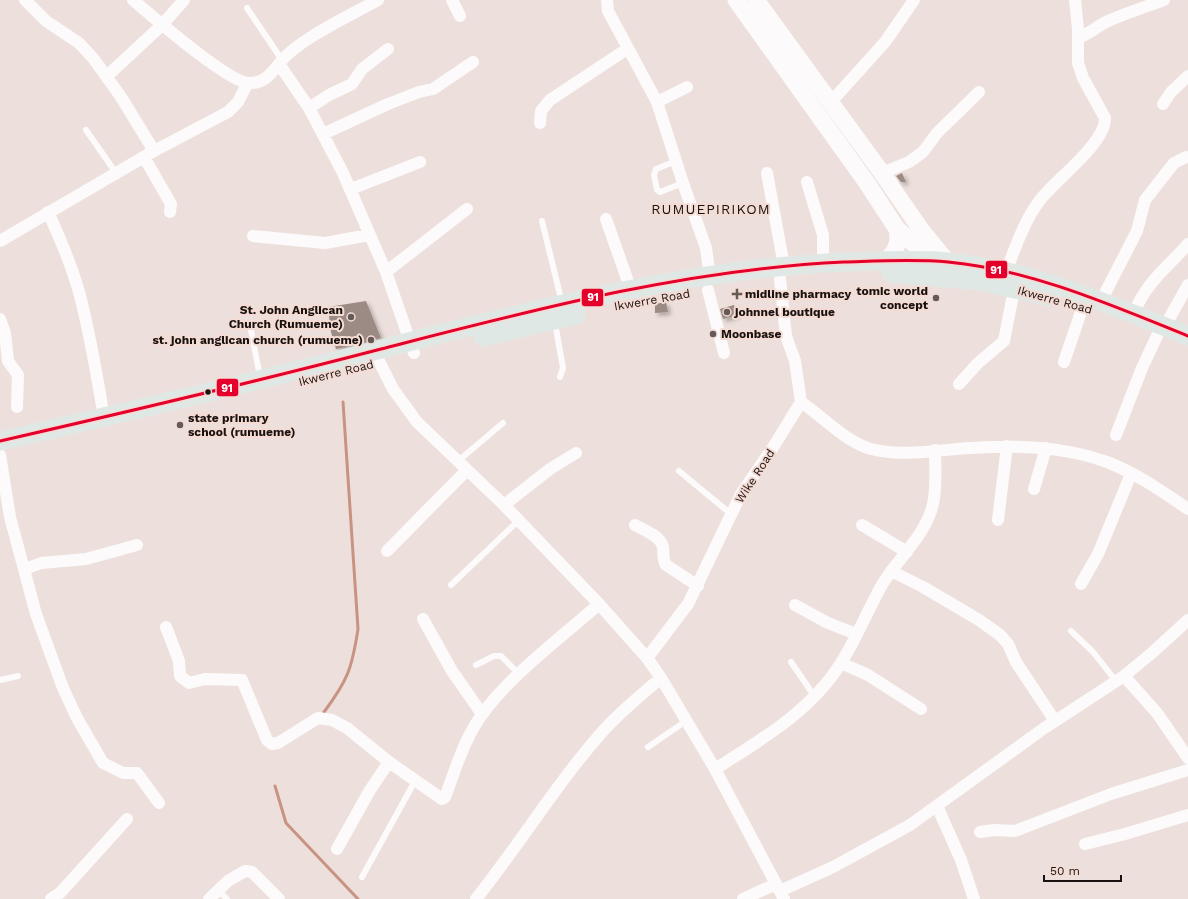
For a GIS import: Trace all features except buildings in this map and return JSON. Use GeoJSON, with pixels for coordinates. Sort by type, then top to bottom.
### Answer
{"type":"FeatureCollection","features":[{"type":"Feature","properties":{"kind":"main road","name":"Ikwerre Road"},"geometry":{"type":"LineString","coordinates":[[782,273],[840,274],[925,262],[949,262],[1006,272],[1101,301],[1133,314],[1188,348]]}},
{"type":"Feature","properties":{"kind":"main road","name":"Ikwerre Road"},"geometry":{"type":"LineString","coordinates":[[925,262],[959,278],[1083,306],[1161,331],[1188,336]]}},
{"type":"Feature","properties":{"kind":"main road","name":"Ikwerre Road"},"geometry":{"type":"LineString","coordinates":[[0,455],[376,356],[558,312],[631,290],[709,283],[782,273],[823,263],[892,267]]}},
{"type":"Feature","properties":{"kind":"main road","name":"Ikwerre Road"},"geometry":{"type":"LineString","coordinates":[[558,312],[618,305],[709,283]]}},
{"type":"Feature","properties":{"kind":"main road","name":"Ikwerre Road"},"geometry":{"type":"LineString","coordinates":[[0,442],[104,418],[260,378],[376,356]]}},
{"type":"Feature","properties":{"kind":"street"},"geometry":{"type":"LineString","coordinates":[[25,0],[46,21],[79,43],[107,76],[149,154],[171,204],[170,212]]}},
{"type":"Feature","properties":{"kind":"street"},"geometry":{"type":"LineString","coordinates":[[133,0],[162,25],[230,76],[247,84],[261,81],[269,76],[286,55],[320,32],[378,0]]}},
{"type":"Feature","properties":{"kind":"street"},"geometry":{"type":"LineString","coordinates":[[107,76],[162,25],[184,0]]}},
{"type":"Feature","properties":{"kind":"street"},"geometry":{"type":"LineString","coordinates":[[452,0],[460,16]]}},
{"type":"Feature","properties":{"kind":"street"},"geometry":{"type":"LineString","coordinates":[[607,0],[608,11],[627,49],[657,102],[706,248],[709,283],[724,353]]}},
{"type":"Feature","properties":{"kind":"street"},"geometry":{"type":"LineString","coordinates":[[736,0],[867,183],[897,229],[925,262]]}},
{"type":"Feature","properties":{"kind":"street"},"geometry":{"type":"LineString","coordinates":[[756,0],[882,173],[922,231],[949,262],[959,278]]}},
{"type":"Feature","properties":{"kind":"street"},"geometry":{"type":"LineString","coordinates":[[830,103],[885,42],[914,0]]}},
{"type":"Feature","properties":{"kind":"street"},"geometry":{"type":"LineString","coordinates":[[1006,272],[1024,228],[1039,201],[1079,161],[1102,132],[1105,125],[1105,118],[1083,78],[1078,63],[1075,0]]}},
{"type":"Feature","properties":{"kind":"street"},"geometry":{"type":"LineString","coordinates":[[1078,38],[1092,33],[1099,26],[1109,21],[1164,0]]}},
{"type":"Feature","properties":{"kind":"street"},"geometry":{"type":"LineString","coordinates":[[309,108],[329,95],[352,84],[362,69],[388,49]]}},
{"type":"Feature","properties":{"kind":"street"},"geometry":{"type":"LineString","coordinates":[[540,123],[541,111],[550,100],[627,49]]}},
{"type":"Feature","properties":{"kind":"street"},"geometry":{"type":"LineString","coordinates":[[280,62],[309,108],[351,190],[386,272],[413,347]]}},
{"type":"Feature","properties":{"kind":"street"},"geometry":{"type":"LineString","coordinates":[[323,134],[388,104],[419,92],[433,89],[473,62]]}},
{"type":"Feature","properties":{"kind":"street"},"geometry":{"type":"LineString","coordinates":[[1163,104],[1171,92],[1188,76]]}},
{"type":"Feature","properties":{"kind":"street"},"geometry":{"type":"LineString","coordinates":[[0,240],[149,154],[228,112],[238,102],[247,84]]}},
{"type":"Feature","properties":{"kind":"street"},"geometry":{"type":"LineString","coordinates":[[657,102],[686,87]]}},
{"type":"Feature","properties":{"kind":"street"},"geometry":{"type":"LineString","coordinates":[[882,173],[909,162],[923,152],[937,134],[979,92]]}},
{"type":"Feature","properties":{"kind":"street"},"geometry":{"type":"LineString","coordinates":[[1101,301],[1137,231],[1145,200],[1174,163],[1186,157]]}},
{"type":"Feature","properties":{"kind":"street"},"geometry":{"type":"LineString","coordinates":[[351,190],[420,162]]}},
{"type":"Feature","properties":{"kind":"street"},"geometry":{"type":"LineString","coordinates":[[767,173],[782,273],[786,336],[796,361],[801,402],[820,414],[852,441],[871,449],[912,453],[935,450],[1007,446],[1046,448],[1108,462],[1161,491],[1188,509]]}},
{"type":"Feature","properties":{"kind":"street"},"geometry":{"type":"LineString","coordinates":[[807,182],[823,235],[823,263]]}},
{"type":"Feature","properties":{"kind":"street"},"geometry":{"type":"LineString","coordinates":[[386,272],[467,209]]}},
{"type":"Feature","properties":{"kind":"street"},"geometry":{"type":"LineString","coordinates":[[48,212],[61,242],[78,290],[90,337],[104,418]]}},
{"type":"Feature","properties":{"kind":"street"},"geometry":{"type":"LineString","coordinates":[[606,219],[631,290]]}},
{"type":"Feature","properties":{"kind":"street"},"geometry":{"type":"LineString","coordinates":[[892,267],[895,252],[898,246],[899,237],[897,229]]}},
{"type":"Feature","properties":{"kind":"street"},"geometry":{"type":"LineString","coordinates":[[922,231],[925,262]]}},
{"type":"Feature","properties":{"kind":"street"},"geometry":{"type":"LineString","coordinates":[[253,236],[325,243],[370,235]]}},
{"type":"Feature","properties":{"kind":"street"},"geometry":{"type":"LineString","coordinates":[[1133,314],[1140,298],[1151,282],[1188,244]]}},
{"type":"Feature","properties":{"kind":"street"},"geometry":{"type":"LineString","coordinates":[[1116,435],[1142,368],[1181,294],[1188,285]]}},
{"type":"Feature","properties":{"kind":"street"},"geometry":{"type":"LineString","coordinates":[[959,384],[978,363],[1004,341],[1014,290]]}},
{"type":"Feature","properties":{"kind":"street"},"geometry":{"type":"LineString","coordinates":[[1064,362],[1083,306]]}},
{"type":"Feature","properties":{"kind":"street"},"geometry":{"type":"LineString","coordinates":[[0,319],[5,333],[8,361],[18,375],[17,407]]}},
{"type":"Feature","properties":{"kind":"street"},"geometry":{"type":"LineString","coordinates":[[376,356],[393,389],[416,422],[504,505],[599,604],[646,658],[661,678],[715,769],[780,891]]}},
{"type":"Feature","properties":{"kind":"street","name":"Wike Road"},"geometry":{"type":"LineString","coordinates":[[646,658],[681,615],[698,586],[741,494],[772,449],[801,402]]}},
{"type":"Feature","properties":{"kind":"street"},"geometry":{"type":"LineString","coordinates":[[998,520],[1007,446]]}},
{"type":"Feature","properties":{"kind":"street"},"geometry":{"type":"LineString","coordinates":[[1034,489],[1046,448]]}},
{"type":"Feature","properties":{"kind":"street"},"geometry":{"type":"LineString","coordinates":[[715,769],[775,730],[815,696],[841,663],[890,571],[907,552],[926,522],[933,505],[936,487],[935,450]]}},
{"type":"Feature","properties":{"kind":"street"},"geometry":{"type":"LineString","coordinates":[[504,505],[550,469],[576,453]]}},
{"type":"Feature","properties":{"kind":"street"},"geometry":{"type":"LineString","coordinates":[[0,455],[10,517],[36,614],[63,688],[80,724],[103,763],[123,773],[137,774],[159,803]]}},
{"type":"Feature","properties":{"kind":"street"},"geometry":{"type":"LineString","coordinates":[[387,551],[467,470]]}},
{"type":"Feature","properties":{"kind":"street"},"geometry":{"type":"LineString","coordinates":[[1081,584],[1098,554],[1131,474]]}},
{"type":"Feature","properties":{"kind":"street"},"geometry":{"type":"LineString","coordinates":[[635,525],[659,539],[663,545],[664,561],[666,565],[698,586]]}},
{"type":"Feature","properties":{"kind":"street"},"geometry":{"type":"LineString","coordinates":[[862,526],[907,552]]}},
{"type":"Feature","properties":{"kind":"street"},"geometry":{"type":"LineString","coordinates":[[25,569],[41,563],[86,559],[137,545]]}},
{"type":"Feature","properties":{"kind":"street"},"geometry":{"type":"LineString","coordinates":[[890,571],[923,587],[979,620],[1000,635],[1008,644],[1016,662],[1055,721]]}},
{"type":"Feature","properties":{"kind":"street"},"geometry":{"type":"LineString","coordinates":[[166,627],[179,662],[180,676],[189,684],[205,679],[242,680],[267,740],[272,744],[278,743],[318,718],[332,720],[347,728],[389,762],[415,781],[444,799],[473,728],[482,714],[519,674],[599,604]]}},
{"type":"Feature","properties":{"kind":"street"},"geometry":{"type":"LineString","coordinates":[[795,605],[828,623],[856,634]]}},
{"type":"Feature","properties":{"kind":"street"},"geometry":{"type":"LineString","coordinates":[[423,619],[452,672],[482,714]]}},
{"type":"Feature","properties":{"kind":"street"},"geometry":{"type":"LineString","coordinates":[[743,899],[780,891],[833,867],[910,825],[1055,721],[1120,678],[1188,620]]}},
{"type":"Feature","properties":{"kind":"street"},"geometry":{"type":"LineString","coordinates":[[841,663],[868,675],[921,709]]}},
{"type":"Feature","properties":{"kind":"street"},"geometry":{"type":"LineString","coordinates":[[476,899],[504,863],[576,762],[604,730],[661,678]]}},
{"type":"Feature","properties":{"kind":"street"},"geometry":{"type":"LineString","coordinates":[[1120,678],[1157,713],[1188,758]]}},
{"type":"Feature","properties":{"kind":"street"},"geometry":{"type":"LineString","coordinates":[[337,849],[370,790],[389,762]]}},
{"type":"Feature","properties":{"kind":"street"},"geometry":{"type":"LineString","coordinates":[[980,832],[994,830],[1014,831],[1111,794],[1188,770]]}},
{"type":"Feature","properties":{"kind":"street"},"geometry":{"type":"LineString","coordinates":[[937,806],[961,860],[974,899]]}},
{"type":"Feature","properties":{"kind":"street"},"geometry":{"type":"LineString","coordinates":[[1085,844],[1188,814]]}},
{"type":"Feature","properties":{"kind":"street"},"geometry":{"type":"LineString","coordinates":[[51,899],[60,893],[127,819]]}},
{"type":"Feature","properties":{"kind":"street"},"geometry":{"type":"LineString","coordinates":[[208,899],[222,895],[244,871],[252,872],[279,899]]}},
{"type":"Feature","properties":{"kind":"lane"},"geometry":{"type":"LineString","coordinates":[[247,8],[280,62]]}},
{"type":"Feature","properties":{"kind":"lane"},"geometry":{"type":"LineString","coordinates":[[86,130],[116,173]]}},
{"type":"Feature","properties":{"kind":"lane"},"geometry":{"type":"LineString","coordinates":[[676,161],[656,169],[654,175],[657,190],[660,192],[666,191],[683,183]]}},
{"type":"Feature","properties":{"kind":"lane"},"geometry":{"type":"LineString","coordinates":[[542,221],[558,312],[563,368],[560,378]]}},
{"type":"Feature","properties":{"kind":"lane"},"geometry":{"type":"LineString","coordinates":[[250,325],[260,378]]}},
{"type":"Feature","properties":{"kind":"lane"},"geometry":{"type":"LineString","coordinates":[[458,462],[503,422]]}},
{"type":"Feature","properties":{"kind":"lane"},"geometry":{"type":"LineString","coordinates":[[679,471],[731,514]]}},
{"type":"Feature","properties":{"kind":"lane"},"geometry":{"type":"LineString","coordinates":[[451,585],[518,521]]}},
{"type":"Feature","properties":{"kind":"lane"},"geometry":{"type":"LineString","coordinates":[[1072,631],[1120,678]]}},
{"type":"Feature","properties":{"kind":"lane"},"geometry":{"type":"LineString","coordinates":[[476,665],[494,656],[501,656],[519,674]]}},
{"type":"Feature","properties":{"kind":"lane"},"geometry":{"type":"LineString","coordinates":[[791,662],[815,696]]}},
{"type":"Feature","properties":{"kind":"lane"},"geometry":{"type":"LineString","coordinates":[[0,680],[18,676]]}},
{"type":"Feature","properties":{"kind":"lane"},"geometry":{"type":"LineString","coordinates":[[648,747],[686,721]]}},
{"type":"Feature","properties":{"kind":"lane"},"geometry":{"type":"LineString","coordinates":[[362,877],[415,781]]}},
{"type":"Feature","properties":{"kind":"waterway"},"geometry":{"type":"LineString","coordinates":[[324,712],[339,691],[348,673],[354,654],[358,629],[343,402]]}},
{"type":"Feature","properties":{"kind":"waterway"},"geometry":{"type":"LineString","coordinates":[[275,786],[286,823],[358,899]]}},
{"type":"Feature","properties":{"kind":"transit line","name":"91"},"geometry":{"type":"LineString","coordinates":[[0,441],[239,385],[553,306],[669,282],[785,266],[909,260],[948,262],[979,266],[1071,290],[1188,336]]}},
{"type":"Feature","properties":{"kind":"place","name":"midline pharmacy"},"geometry":{"type":"Point","coordinates":[737,294]}},
{"type":"Feature","properties":{"kind":"place","name":"tomic world concept"},"geometry":{"type":"Point","coordinates":[936,298]}},
{"type":"Feature","properties":{"kind":"place","name":"johnnel boutique"},"geometry":{"type":"Point","coordinates":[727,312]}},
{"type":"Feature","properties":{"kind":"place","name":"St. John Anglican Church (Rumueme)"},"geometry":{"type":"Point","coordinates":[351,317]}},
{"type":"Feature","properties":{"kind":"place","name":"Moonbase"},"geometry":{"type":"Point","coordinates":[713,334]}},
{"type":"Feature","properties":{"kind":"place","name":"st. john anglican church (rumueme)"},"geometry":{"type":"Point","coordinates":[371,340]}},
{"type":"Feature","properties":{"kind":"place","name":"state primary school (rumueme)"},"geometry":{"type":"Point","coordinates":[180,425]}},
{"type":"Feature","properties":{"kind":"district","name":"RUMUEPIRIKOM"},"geometry":{"type":"Point","coordinates":[711,209]}}]}
